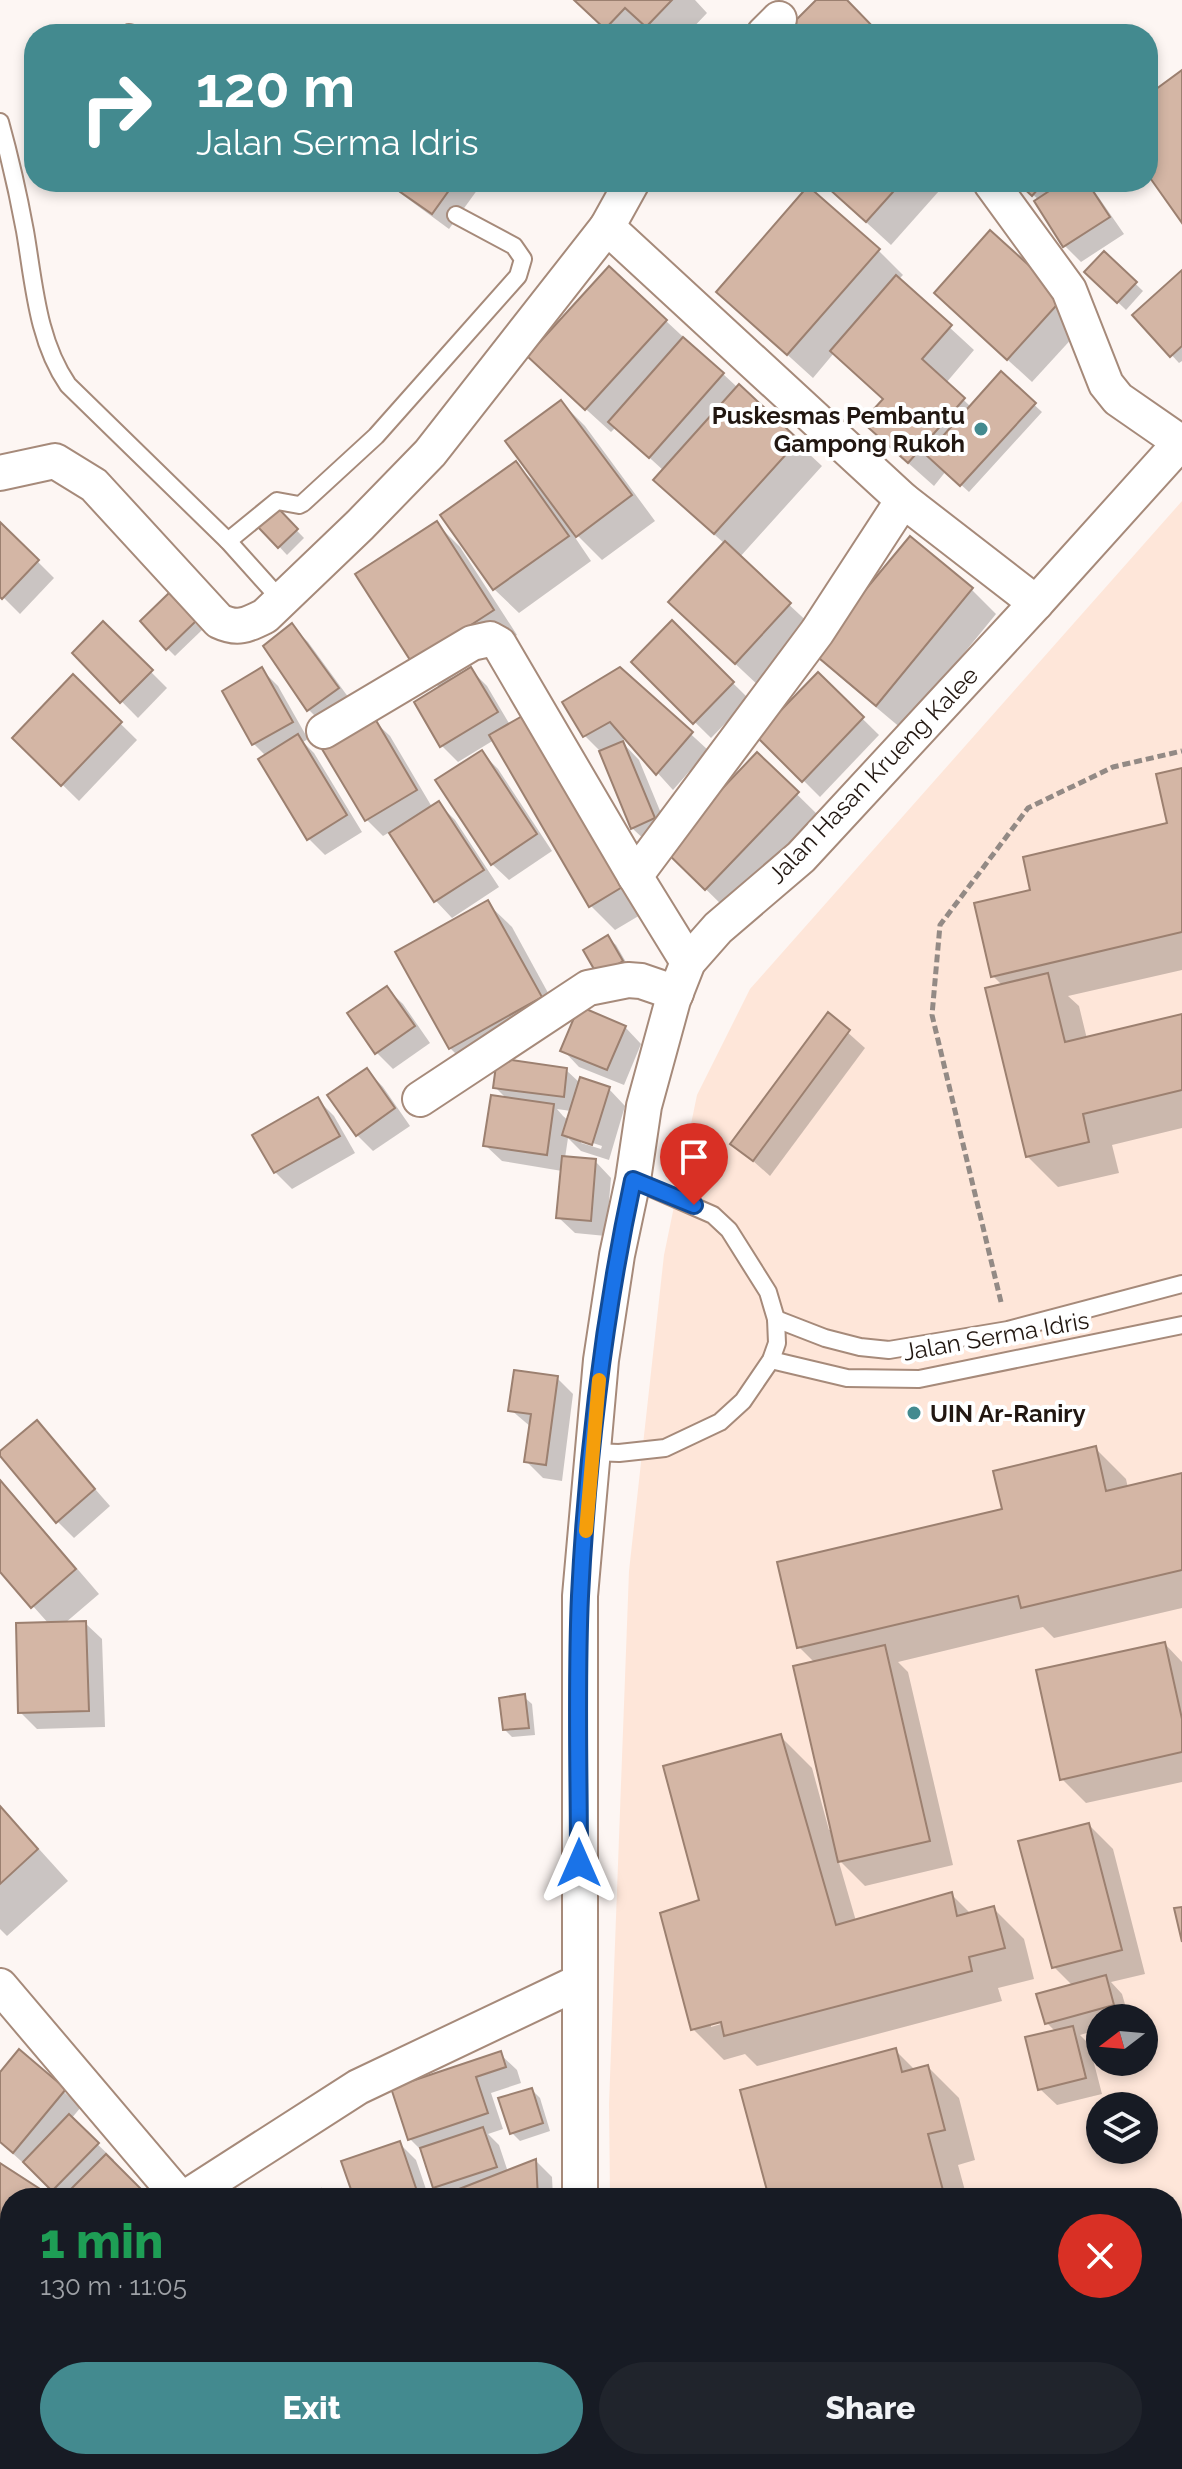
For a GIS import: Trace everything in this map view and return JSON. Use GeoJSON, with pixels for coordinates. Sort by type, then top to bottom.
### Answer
{"type":"FeatureCollection","features":[{"type":"Feature","properties":{"kind":"street"},"geometry":{"type":"LineString","coordinates":[[0,473],[55,461],[94,485],[219,621],[239,627],[265,616],[430,453],[607,227],[626,192]]}},
{"type":"Feature","properties":{"kind":"street"},"geometry":{"type":"LineString","coordinates":[[998,192],[1069,290],[1106,384],[1118,399],[1181,441]]}},
{"type":"Feature","properties":{"kind":"street"},"geometry":{"type":"LineString","coordinates":[[607,227],[903,500],[1036,603]]}},
{"type":"Feature","properties":{"kind":"street","name":"Jalan Hasan Krueng Kalee"},"geometry":{"type":"LineString","coordinates":[[580,2188],[580,1596],[601,1360],[617,1255],[644,1106],[676,993],[688,962],[718,928],[801,857],[1181,441]]}},
{"type":"Feature","properties":{"kind":"street"},"geometry":{"type":"LineString","coordinates":[[635,876],[817,632],[903,500]]}},
{"type":"Feature","properties":{"kind":"street"},"geometry":{"type":"LineString","coordinates":[[324,731],[472,643],[490,639],[499,644],[688,962]]}},
{"type":"Feature","properties":{"kind":"street"},"geometry":{"type":"LineString","coordinates":[[420,1099],[588,988],[628,980],[641,981],[676,993]]}},
{"type":"Feature","properties":{"kind":"street"},"geometry":{"type":"LineString","coordinates":[[199,2188],[358,2087],[579,1982]]}},
{"type":"Feature","properties":{"kind":"street"},"geometry":{"type":"LineString","coordinates":[[1,1990],[174,2188]]}},
{"type":"Feature","properties":{"kind":"lane"},"geometry":{"type":"LineString","coordinates":[[0,122],[16,180],[43,329],[57,369],[68,385],[228,541],[281,600]]}},
{"type":"Feature","properties":{"kind":"lane"},"geometry":{"type":"LineString","coordinates":[[228,541],[277,501],[299,505],[314,494],[376,436],[518,276],[523,259],[514,246],[456,215]]}},
{"type":"Feature","properties":{"kind":"lane"},"geometry":{"type":"LineString","coordinates":[[592,1452],[619,1453],[665,1448],[720,1422],[743,1401],[771,1360],[777,1343],[776,1319],[768,1292],[729,1230],[713,1215],[633,1180]]}},
{"type":"Feature","properties":{"kind":"lane"},"geometry":{"type":"LineString","coordinates":[[776,1319],[825,1338],[889,1350],[1008,1330],[1182,1284]]}},
{"type":"Feature","properties":{"kind":"lane","name":"Jalan Serma Idris"},"geometry":{"type":"LineString","coordinates":[[771,1360],[847,1378],[919,1379],[1182,1325]]}},
{"type":"Feature","properties":{"kind":"path"},"geometry":{"type":"LineString","coordinates":[[1008,1330],[932,1015],[940,925],[1028,808],[1113,767],[1182,751]]}},
{"type":"Feature","properties":{"kind":"shaded area","name":"UIN Ar-Raniry"},"geometry":{"type":"Polygon","coordinates":[[[1182,501],[1182,2188],[610,2188],[609,2104],[629,1571],[664,1255],[697,1095],[750,989],[1182,501]]]}},
{"type":"Feature","properties":{"kind":"building"},"geometry":{"type":"Polygon","coordinates":[[[574,0],[672,0],[649,24],[643,24],[625,8],[610,24],[600,24],[574,0]]]}},
{"type":"Feature","properties":{"kind":"building"},"geometry":{"type":"Polygon","coordinates":[[[816,0],[847,0],[870,24],[792,24],[816,0]]]}},
{"type":"Feature","properties":{"kind":"building"},"geometry":{"type":"Polygon","coordinates":[[[1182,70],[1182,223],[1158,189],[1158,88],[1182,70]]]}},
{"type":"Feature","properties":{"kind":"building"},"geometry":{"type":"Polygon","coordinates":[[[400,192],[448,192],[432,214],[400,192]]]}},
{"type":"Feature","properties":{"kind":"building"},"geometry":{"type":"Polygon","coordinates":[[[803,192],[815,192],[880,249],[787,355],[716,292],[803,192]]]}},
{"type":"Feature","properties":{"kind":"building"},"geometry":{"type":"Polygon","coordinates":[[[832,192],[893,192],[866,222],[832,192]]]}},
{"type":"Feature","properties":{"kind":"building"},"geometry":{"type":"Polygon","coordinates":[[[1048,192],[1094,192],[1110,217],[1063,247],[1034,201],[1048,192]]]}},
{"type":"Feature","properties":{"kind":"building"},"geometry":{"type":"Polygon","coordinates":[[[990,230],[1064,297],[1007,360],[934,293],[990,230]]]}},
{"type":"Feature","properties":{"kind":"building"},"geometry":{"type":"Polygon","coordinates":[[[1104,251],[1137,282],[1117,303],[1084,272],[1104,251]]]}},
{"type":"Feature","properties":{"kind":"building"},"geometry":{"type":"Polygon","coordinates":[[[609,266],[667,320],[585,410],[527,356],[609,266]]]}},
{"type":"Feature","properties":{"kind":"building"},"geometry":{"type":"Polygon","coordinates":[[[1182,270],[1182,346],[1170,357],[1132,315],[1182,270]]]}},
{"type":"Feature","properties":{"kind":"building"},"geometry":{"type":"Polygon","coordinates":[[[896,275],[952,325],[922,359],[965,398],[908,463],[862,422],[883,399],[830,351],[896,275]]]}},
{"type":"Feature","properties":{"kind":"building"},"geometry":{"type":"Polygon","coordinates":[[[683,337],[724,373],[649,458],[608,422],[683,337]]]}},
{"type":"Feature","properties":{"kind":"building","name":"Puskesmas Pembantu Gampong Rukoh"},"geometry":{"type":"Polygon","coordinates":[[[1001,371],[1036,403],[960,486],[926,455],[1001,371]]]}},
{"type":"Feature","properties":{"kind":"building"},"geometry":{"type":"Polygon","coordinates":[[[739,384],[799,440],[714,534],[653,480],[739,384]]]}},
{"type":"Feature","properties":{"kind":"building"},"geometry":{"type":"Polygon","coordinates":[[[561,400],[632,495],[576,537],[505,441],[561,400]]]}},
{"type":"Feature","properties":{"kind":"building"},"geometry":{"type":"Polygon","coordinates":[[[516,461],[569,536],[493,590],[440,515],[516,461]]]}},
{"type":"Feature","properties":{"kind":"building"},"geometry":{"type":"Polygon","coordinates":[[[277,507],[298,529],[278,548],[257,526],[277,507]]]}},
{"type":"Feature","properties":{"kind":"building"},"geometry":{"type":"Polygon","coordinates":[[[437,521],[494,610],[412,663],[355,574],[437,521]]]}},
{"type":"Feature","properties":{"kind":"building"},"geometry":{"type":"Polygon","coordinates":[[[0,522],[39,560],[2,599],[0,597],[0,522]]]}},
{"type":"Feature","properties":{"kind":"building"},"geometry":{"type":"Polygon","coordinates":[[[910,536],[973,588],[876,706],[813,653],[910,536]]]}},
{"type":"Feature","properties":{"kind":"building"},"geometry":{"type":"Polygon","coordinates":[[[725,541],[791,603],[735,664],[668,602],[725,541]]]}},
{"type":"Feature","properties":{"kind":"building"},"geometry":{"type":"Polygon","coordinates":[[[169,593],[196,621],[166,650],[140,621],[169,593]]]}},
{"type":"Feature","properties":{"kind":"building"},"geometry":{"type":"Polygon","coordinates":[[[672,620],[734,682],[693,724],[631,662],[672,620]]]}},
{"type":"Feature","properties":{"kind":"building"},"geometry":{"type":"Polygon","coordinates":[[[103,621],[153,670],[120,703],[72,653],[103,621]]]}},
{"type":"Feature","properties":{"kind":"building"},"geometry":{"type":"Polygon","coordinates":[[[292,623],[339,688],[307,711],[263,646],[292,623]]]}},
{"type":"Feature","properties":{"kind":"building"},"geometry":{"type":"Polygon","coordinates":[[[262,667],[293,722],[252,745],[222,691],[262,667]]]}},
{"type":"Feature","properties":{"kind":"building"},"geometry":{"type":"Polygon","coordinates":[[[471,667],[498,712],[440,747],[414,702],[471,667]]]}},
{"type":"Feature","properties":{"kind":"building"},"geometry":{"type":"Polygon","coordinates":[[[620,667],[693,732],[656,775],[610,722],[583,737],[562,702],[620,667]]]}},
{"type":"Feature","properties":{"kind":"building"},"geometry":{"type":"Polygon","coordinates":[[[818,672],[864,717],[802,782],[756,736],[818,672]]]}},
{"type":"Feature","properties":{"kind":"building"},"geometry":{"type":"Polygon","coordinates":[[[73,674],[122,722],[61,786],[12,738],[73,674]]]}},
{"type":"Feature","properties":{"kind":"building"},"geometry":{"type":"Polygon","coordinates":[[[524,715],[624,886],[589,907],[489,735],[524,715]]]}},
{"type":"Feature","properties":{"kind":"building"},"geometry":{"type":"Polygon","coordinates":[[[374,717],[417,790],[365,821],[322,749],[374,717]]]}},
{"type":"Feature","properties":{"kind":"building"},"geometry":{"type":"Polygon","coordinates":[[[298,734],[347,815],[307,840],[258,759],[298,734]]]}},
{"type":"Feature","properties":{"kind":"building"},"geometry":{"type":"Polygon","coordinates":[[[623,741],[655,818],[631,829],[599,751],[623,741]]]}},
{"type":"Feature","properties":{"kind":"building"},"geometry":{"type":"Polygon","coordinates":[[[482,750],[537,834],[491,865],[435,780],[482,750]]]}},
{"type":"Feature","properties":{"kind":"building"},"geometry":{"type":"Polygon","coordinates":[[[757,752],[799,792],[705,890],[664,850],[757,752]]]}},
{"type":"Feature","properties":{"kind":"building"},"geometry":{"type":"Polygon","coordinates":[[[1182,768],[1182,932],[991,977],[974,903],[1030,890],[1023,857],[1167,823],[1156,774],[1182,768]]]}},
{"type":"Feature","properties":{"kind":"building"},"geometry":{"type":"Polygon","coordinates":[[[439,801],[484,870],[434,902],[389,833],[439,801]]]}},
{"type":"Feature","properties":{"kind":"building"},"geometry":{"type":"Polygon","coordinates":[[[488,900],[542,997],[449,1049],[395,952],[488,900]]]}},
{"type":"Feature","properties":{"kind":"building"},"geometry":{"type":"Polygon","coordinates":[[[608,935],[623,961],[598,976],[583,950],[608,935]]]}},
{"type":"Feature","properties":{"kind":"building"},"geometry":{"type":"Polygon","coordinates":[[[1048,973],[1065,1042],[1182,1014],[1182,1090],[1083,1114],[1089,1142],[1026,1157],[985,988],[1048,973]]]}},
{"type":"Feature","properties":{"kind":"building"},"geometry":{"type":"Polygon","coordinates":[[[387,986],[415,1026],[375,1054],[347,1013],[387,986]]]}},
{"type":"Feature","properties":{"kind":"building"},"geometry":{"type":"Polygon","coordinates":[[[579,1006],[626,1026],[607,1070],[560,1051],[579,1006]]]}},
{"type":"Feature","properties":{"kind":"building"},"geometry":{"type":"Polygon","coordinates":[[[828,1012],[850,1030],[753,1161],[730,1144],[828,1012]]]}},
{"type":"Feature","properties":{"kind":"building"},"geometry":{"type":"Polygon","coordinates":[[[497,1058],[567,1068],[564,1097],[493,1088],[497,1058]]]}},
{"type":"Feature","properties":{"kind":"building"},"geometry":{"type":"Polygon","coordinates":[[[367,1068],[395,1108],[356,1136],[327,1095],[367,1068]]]}},
{"type":"Feature","properties":{"kind":"building"},"geometry":{"type":"Polygon","coordinates":[[[580,1077],[610,1087],[592,1145],[562,1135],[580,1077]]]}},
{"type":"Feature","properties":{"kind":"building"},"geometry":{"type":"Polygon","coordinates":[[[491,1095],[554,1104],[547,1155],[483,1146],[491,1095]]]}},
{"type":"Feature","properties":{"kind":"building"},"geometry":{"type":"Polygon","coordinates":[[[318,1097],[340,1136],[274,1173],[252,1135],[318,1097]]]}},
{"type":"Feature","properties":{"kind":"building"},"geometry":{"type":"Polygon","coordinates":[[[562,1156],[596,1159],[591,1221],[556,1218],[562,1156]]]}},
{"type":"Feature","properties":{"kind":"building"},"geometry":{"type":"Polygon","coordinates":[[[514,1370],[558,1376],[546,1465],[524,1462],[531,1414],[508,1411],[514,1370]]]}},
{"type":"Feature","properties":{"kind":"building"},"geometry":{"type":"Polygon","coordinates":[[[37,1420],[95,1489],[56,1523],[0,1456],[0,1451],[37,1420]]]}},
{"type":"Feature","properties":{"kind":"building"},"geometry":{"type":"Polygon","coordinates":[[[1096,1446],[1106,1491],[1182,1473],[1182,1570],[1021,1608],[1018,1596],[797,1648],[777,1562],[1002,1509],[993,1471],[1096,1446]]]}},
{"type":"Feature","properties":{"kind":"building"},"geometry":{"type":"Polygon","coordinates":[[[0,1480],[76,1569],[31,1608],[0,1572],[0,1480]]]}},
{"type":"Feature","properties":{"kind":"building"},"geometry":{"type":"Polygon","coordinates":[[[86,1621],[89,1711],[18,1713],[16,1623],[86,1621]]]}},
{"type":"Feature","properties":{"kind":"building"},"geometry":{"type":"Polygon","coordinates":[[[1165,1642],[1182,1719],[1182,1752],[1060,1780],[1036,1670],[1165,1642]]]}},
{"type":"Feature","properties":{"kind":"building"},"geometry":{"type":"Polygon","coordinates":[[[885,1645],[930,1841],[838,1862],[793,1666],[885,1645]]]}},
{"type":"Feature","properties":{"kind":"building"},"geometry":{"type":"Polygon","coordinates":[[[525,1694],[529,1728],[503,1730],[499,1698],[525,1694]]]}},
{"type":"Feature","properties":{"kind":"building"},"geometry":{"type":"Polygon","coordinates":[[[781,1734],[836,1925],[952,1892],[957,1916],[994,1906],[1005,1948],[969,1957],[972,1971],[724,2036],[721,2022],[691,2030],[660,1913],[699,1900],[663,1766],[781,1734]]]}},
{"type":"Feature","properties":{"kind":"building"},"geometry":{"type":"Polygon","coordinates":[[[0,1806],[38,1849],[0,1884],[0,1806]]]}},
{"type":"Feature","properties":{"kind":"building"},"geometry":{"type":"Polygon","coordinates":[[[1089,1823],[1122,1950],[1052,1968],[1018,1841],[1089,1823]]]}},
{"type":"Feature","properties":{"kind":"building"},"geometry":{"type":"Polygon","coordinates":[[[1182,1907],[1182,1942],[1174,1908],[1182,1907]]]}},
{"type":"Feature","properties":{"kind":"building"},"geometry":{"type":"Polygon","coordinates":[[[1106,1975],[1114,2004],[1086,2004],[1086,2013],[1045,2024],[1036,1994],[1106,1975]]]}},
{"type":"Feature","properties":{"kind":"building"},"geometry":{"type":"Polygon","coordinates":[[[1073,2026],[1086,2078],[1038,2090],[1025,2037],[1073,2026]]]}},
{"type":"Feature","properties":{"kind":"building"},"geometry":{"type":"Polygon","coordinates":[[[896,2048],[902,2072],[928,2065],[945,2130],[928,2134],[942,2188],[766,2188],[740,2090],[896,2048]]]}},
{"type":"Feature","properties":{"kind":"building"},"geometry":{"type":"Polygon","coordinates":[[[19,2049],[66,2089],[13,2153],[0,2142],[0,2072],[19,2049]]]}},
{"type":"Feature","properties":{"kind":"building"},"geometry":{"type":"Polygon","coordinates":[[[501,2051],[506,2067],[476,2077],[488,2113],[408,2140],[391,2088],[501,2051]]]}},
{"type":"Feature","properties":{"kind":"building"},"geometry":{"type":"Polygon","coordinates":[[[532,2088],[543,2123],[510,2134],[498,2098],[532,2088]]]}},
{"type":"Feature","properties":{"kind":"building"},"geometry":{"type":"Polygon","coordinates":[[[69,2114],[99,2143],[55,2188],[49,2188],[23,2162],[69,2114]]]}},
{"type":"Feature","properties":{"kind":"building"},"geometry":{"type":"Polygon","coordinates":[[[483,2127],[497,2167],[433,2188],[420,2148],[483,2127]]]}},
{"type":"Feature","properties":{"kind":"building"},"geometry":{"type":"Polygon","coordinates":[[[400,2141],[416,2188],[350,2188],[341,2161],[400,2141]]]}},
{"type":"Feature","properties":{"kind":"building"},"geometry":{"type":"Polygon","coordinates":[[[106,2154],[140,2188],[72,2188],[106,2154]]]}},
{"type":"Feature","properties":{"kind":"building"},"geometry":{"type":"Polygon","coordinates":[[[536,2159],[537,2188],[462,2188],[536,2159]]]}},
{"type":"Feature","properties":{"kind":"building"},"geometry":{"type":"Polygon","coordinates":[[[0,2163],[39,2188],[0,2188],[0,2163]]]}},
{"type":"Feature","properties":{"kind":"slow traffic"},"geometry":{"type":"LineString","coordinates":[[586,1531],[599,1380]]}},
{"type":"Feature","properties":{"kind":"place","name":"Puskesmas Pembantu Gampong Rukoh"},"geometry":{"type":"Point","coordinates":[981,429]}},
{"type":"Feature","properties":{"kind":"place","name":"UIN Ar-Raniry"},"geometry":{"type":"Point","coordinates":[914,1413]}},
{"type":"Feature","properties":{"kind":"route"},"geometry":{"type":"LineString","coordinates":[[579,1863],[580,1596],[601,1360],[617,1255],[633,1180],[694,1205]]}}]}
